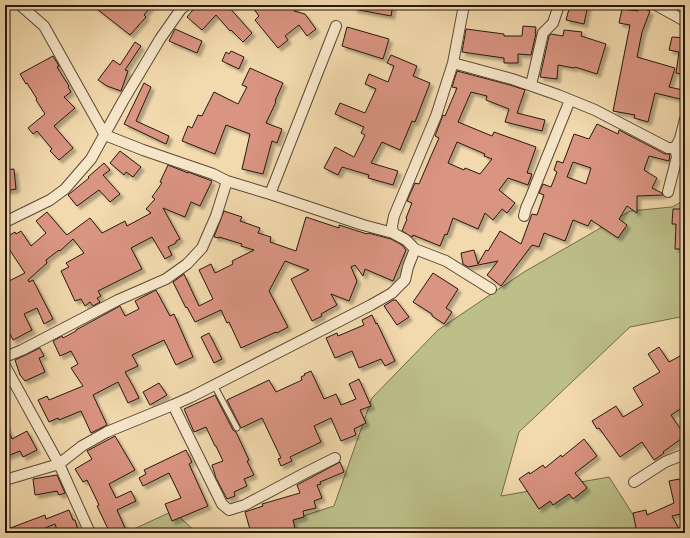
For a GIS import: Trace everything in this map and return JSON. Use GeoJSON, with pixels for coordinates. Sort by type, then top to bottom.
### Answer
{"type":"FeatureCollection","features":[{"type":"Feature","properties":{"kind":"street"},"geometry":{"type":"LineString","coordinates":[[20,5],[44,26],[105,135],[143,150],[213,174],[227,181],[363,225],[393,233],[406,240],[415,249],[446,261],[490,289]]}},
{"type":"Feature","properties":{"kind":"street"},"geometry":{"type":"LineString","coordinates":[[5,222],[50,200],[66,189],[92,159],[123,101],[160,39],[186,5]]}},
{"type":"Feature","properties":{"kind":"street"},"geometry":{"type":"LineString","coordinates":[[393,233],[392,226],[394,216],[436,116],[453,63],[464,5]]}},
{"type":"Feature","properties":{"kind":"street"},"geometry":{"type":"LineString","coordinates":[[531,85],[543,33],[553,23],[559,5]]}},
{"type":"Feature","properties":{"kind":"street"},"geometry":{"type":"LineString","coordinates":[[656,5],[685,21]]}},
{"type":"Feature","properties":{"kind":"street"},"geometry":{"type":"LineString","coordinates":[[270,194],[336,26]]}},
{"type":"Feature","properties":{"kind":"street"},"geometry":{"type":"LineString","coordinates":[[453,63],[531,85],[595,110],[668,148],[675,148]]}},
{"type":"Feature","properties":{"kind":"street"},"geometry":{"type":"LineString","coordinates":[[524,216],[570,100]]}},
{"type":"Feature","properties":{"kind":"street"},"geometry":{"type":"LineString","coordinates":[[668,192],[677,157],[675,148],[680,139],[685,119]]}},
{"type":"Feature","properties":{"kind":"street"},"geometry":{"type":"LineString","coordinates":[[5,357],[22,350],[118,300],[166,279],[187,264],[202,248],[216,216],[227,181]]}},
{"type":"Feature","properties":{"kind":"street"},"geometry":{"type":"LineString","coordinates":[[5,480],[59,464],[82,446],[107,432],[173,405],[371,305],[392,293],[405,280],[415,249]]}},
{"type":"Feature","properties":{"kind":"street"},"geometry":{"type":"LineString","coordinates":[[6,368],[59,464],[90,533]]}},
{"type":"Feature","properties":{"kind":"street"},"geometry":{"type":"LineString","coordinates":[[173,405],[222,504],[229,510],[244,505],[335,458]]}},
{"type":"Feature","properties":{"kind":"street"},"geometry":{"type":"LineString","coordinates":[[634,482],[665,462],[685,454]]}},
{"type":"Feature","properties":{"kind":"lane"},"geometry":{"type":"LineString","coordinates":[[214,385],[237,428]]}},
{"type":"Feature","properties":{"kind":"green space"},"geometry":{"type":"Polygon","coordinates":[[[685,200],[685,316],[630,327],[519,432],[501,496],[609,477],[645,533],[250,533],[334,506],[372,398],[438,330],[524,272],[630,211],[672,207],[685,200]]]}},
{"type":"Feature","properties":{"kind":"green space"},"geometry":{"type":"Polygon","coordinates":[[[173,511],[197,533],[125,533],[173,511]]]}},
{"type":"Feature","properties":{"kind":"building"},"geometry":{"type":"Polygon","coordinates":[[[92,5],[152,5],[144,15],[146,17],[130,35],[92,5]]]}},
{"type":"Feature","properties":{"kind":"building"},"geometry":{"type":"Polygon","coordinates":[[[197,5],[227,5],[252,33],[243,42],[231,30],[230,31],[216,15],[202,30],[187,17],[197,5]]]}},
{"type":"Feature","properties":{"kind":"building"},"geometry":{"type":"Polygon","coordinates":[[[251,5],[296,5],[294,11],[305,14],[316,29],[307,36],[299,25],[285,36],[288,40],[278,48],[255,20],[259,16],[251,5]]]}},
{"type":"Feature","properties":{"kind":"building"},"geometry":{"type":"Polygon","coordinates":[[[354,5],[393,5],[391,16],[354,9],[354,5]]]}},
{"type":"Feature","properties":{"kind":"building"},"geometry":{"type":"Polygon","coordinates":[[[570,5],[588,5],[584,24],[566,20],[570,5]]]}},
{"type":"Feature","properties":{"kind":"building"},"geometry":{"type":"Polygon","coordinates":[[[639,7],[650,11],[642,32],[637,57],[675,68],[669,87],[683,90],[680,99],[655,93],[648,122],[634,118],[635,115],[613,111],[630,25],[619,23],[622,9],[638,11],[639,7]]]}},
{"type":"Feature","properties":{"kind":"building"},"geometry":{"type":"Polygon","coordinates":[[[523,26],[536,27],[536,33],[531,55],[518,54],[518,63],[504,63],[504,58],[462,52],[466,29],[504,34],[504,36],[522,36],[523,26]]]}},
{"type":"Feature","properties":{"kind":"building"},"geometry":{"type":"Polygon","coordinates":[[[347,27],[389,39],[383,59],[342,46],[347,27]]]}},
{"type":"Feature","properties":{"kind":"building"},"geometry":{"type":"Polygon","coordinates":[[[175,29],[202,41],[197,53],[169,41],[175,29]]]}},
{"type":"Feature","properties":{"kind":"building"},"geometry":{"type":"Polygon","coordinates":[[[564,30],[582,32],[581,36],[606,44],[597,74],[575,67],[558,65],[557,79],[540,77],[549,36],[551,34],[563,36],[564,30]]]}},
{"type":"Feature","properties":{"kind":"building"},"geometry":{"type":"Polygon","coordinates":[[[672,37],[685,38],[685,75],[676,73],[679,52],[669,50],[672,37]]]}},
{"type":"Feature","properties":{"kind":"building"},"geometry":{"type":"Polygon","coordinates":[[[135,42],[141,46],[125,70],[128,71],[121,91],[107,86],[98,80],[113,60],[120,65],[135,42]]]}},
{"type":"Feature","properties":{"kind":"building"},"geometry":{"type":"Polygon","coordinates":[[[231,51],[244,57],[239,69],[222,61],[226,52],[229,54],[231,51]]]}},
{"type":"Feature","properties":{"kind":"building"},"geometry":{"type":"Polygon","coordinates":[[[391,55],[417,66],[413,76],[430,83],[415,122],[412,121],[400,150],[382,142],[371,163],[398,171],[393,185],[368,178],[369,175],[342,167],[338,175],[324,168],[335,147],[354,157],[365,135],[361,133],[364,127],[335,114],[340,103],[365,113],[376,89],[365,84],[369,74],[388,82],[394,66],[387,63],[391,55]]]}},
{"type":"Feature","properties":{"kind":"building"},"geometry":{"type":"Polygon","coordinates":[[[53,56],[59,66],[57,67],[71,92],[64,97],[75,108],[54,126],[73,148],[59,160],[50,151],[52,149],[37,131],[33,134],[28,128],[45,114],[20,74],[53,56]]]}},
{"type":"Feature","properties":{"kind":"building"},"geometry":{"type":"Polygon","coordinates":[[[250,68],[283,83],[266,123],[282,129],[277,143],[272,141],[263,174],[242,169],[250,134],[226,125],[215,154],[182,141],[188,126],[192,128],[198,115],[202,116],[214,92],[238,104],[247,87],[242,85],[250,68]]]}},
{"type":"Feature","properties":{"kind":"building"},"geometry":{"type":"Polygon","coordinates":[[[457,71],[525,90],[517,113],[545,120],[542,131],[505,122],[509,109],[486,100],[487,96],[471,92],[458,122],[492,136],[494,132],[536,147],[527,173],[532,174],[528,185],[508,178],[499,190],[515,203],[507,213],[502,209],[493,220],[485,213],[478,229],[453,218],[447,235],[445,234],[440,246],[413,235],[412,237],[402,231],[412,203],[407,201],[415,183],[419,184],[439,138],[435,136],[443,115],[445,116],[457,88],[452,87],[457,71]],[[457,142],[448,163],[464,170],[465,168],[480,174],[492,159],[484,156],[485,154],[457,142]]]}},
{"type":"Feature","properties":{"kind":"building"},"geometry":{"type":"Polygon","coordinates":[[[144,83],[151,87],[136,121],[169,136],[166,144],[124,124],[144,83]]]}},
{"type":"Feature","properties":{"kind":"building"},"geometry":{"type":"Polygon","coordinates":[[[597,124],[618,134],[619,130],[665,154],[670,154],[669,161],[649,156],[644,170],[657,178],[652,188],[663,195],[637,196],[637,213],[627,206],[619,219],[627,225],[618,238],[591,220],[588,226],[573,220],[565,241],[544,233],[539,247],[532,245],[501,286],[487,275],[498,261],[468,267],[463,264],[461,253],[474,250],[478,264],[500,231],[521,244],[532,214],[537,215],[544,195],[539,193],[543,184],[551,187],[557,172],[554,170],[557,161],[563,163],[574,134],[589,139],[597,124]],[[573,162],[567,177],[586,184],[591,168],[573,162]]]}},
{"type":"Feature","properties":{"kind":"building"},"geometry":{"type":"Polygon","coordinates":[[[120,151],[141,167],[133,177],[126,172],[124,175],[110,163],[120,151]]]}},
{"type":"Feature","properties":{"kind":"building"},"geometry":{"type":"Polygon","coordinates":[[[104,163],[110,170],[103,175],[120,194],[110,202],[99,190],[77,206],[68,195],[89,178],[88,177],[104,163]]]}},
{"type":"Feature","properties":{"kind":"building"},"geometry":{"type":"Polygon","coordinates":[[[168,165],[212,181],[200,206],[191,202],[185,217],[163,208],[180,239],[168,247],[172,255],[165,259],[152,237],[131,248],[142,269],[98,291],[101,296],[97,298],[100,302],[93,306],[90,302],[85,306],[81,299],[75,301],[61,271],[69,267],[66,263],[84,253],[73,239],[60,251],[59,250],[46,260],[47,263],[28,280],[29,282],[33,280],[53,319],[44,324],[37,308],[24,314],[32,330],[13,340],[9,332],[5,334],[5,283],[25,273],[5,243],[5,238],[15,232],[16,234],[21,231],[31,246],[46,233],[36,221],[47,212],[67,235],[90,218],[102,233],[125,221],[127,226],[151,213],[146,209],[155,199],[152,197],[162,183],[160,182],[168,165]]]}},
{"type":"Feature","properties":{"kind":"building"},"geometry":{"type":"Polygon","coordinates":[[[14,169],[16,189],[5,191],[5,170],[14,169]]]}},
{"type":"Feature","properties":{"kind":"building"},"geometry":{"type":"Polygon","coordinates":[[[673,209],[681,209],[681,212],[685,212],[685,249],[675,249],[676,224],[672,224],[673,209]]]}},
{"type":"Feature","properties":{"kind":"building"},"geometry":{"type":"Polygon","coordinates":[[[224,211],[242,217],[240,221],[260,228],[258,233],[271,237],[270,242],[296,251],[306,217],[339,228],[339,225],[367,234],[391,239],[402,245],[406,250],[393,281],[365,269],[363,276],[355,265],[351,267],[357,281],[349,301],[331,294],[337,305],[312,321],[291,279],[309,270],[285,261],[269,291],[288,327],[241,348],[229,322],[227,323],[221,310],[195,322],[173,282],[184,274],[199,306],[213,299],[199,270],[211,264],[215,273],[233,264],[232,261],[254,250],[241,246],[242,244],[219,237],[214,237],[224,211]]]}},
{"type":"Feature","properties":{"kind":"building"},"geometry":{"type":"Polygon","coordinates":[[[433,273],[458,289],[446,308],[452,312],[444,324],[432,316],[432,314],[413,302],[433,273]]]}},
{"type":"Feature","properties":{"kind":"building"},"geometry":{"type":"Polygon","coordinates":[[[156,290],[170,316],[174,314],[193,357],[176,365],[164,340],[132,355],[138,366],[125,372],[139,398],[128,403],[118,382],[93,395],[107,425],[91,433],[81,411],[59,420],[58,418],[49,422],[38,400],[47,396],[49,400],[83,386],[71,368],[78,364],[71,351],[60,356],[53,341],[62,336],[63,338],[120,306],[125,316],[139,309],[135,301],[156,290]]]}},
{"type":"Feature","properties":{"kind":"building"},"geometry":{"type":"Polygon","coordinates":[[[393,300],[396,300],[409,317],[397,325],[384,306],[393,300]]]}},
{"type":"Feature","properties":{"kind":"building"},"geometry":{"type":"Polygon","coordinates":[[[372,315],[395,361],[385,366],[381,359],[359,368],[352,351],[335,358],[326,338],[337,333],[338,336],[364,325],[362,320],[372,315]]]}},
{"type":"Feature","properties":{"kind":"building"},"geometry":{"type":"Polygon","coordinates":[[[209,333],[222,359],[214,363],[201,337],[209,333]]]}},
{"type":"Feature","properties":{"kind":"building"},"geometry":{"type":"Polygon","coordinates":[[[659,347],[669,362],[680,356],[685,365],[685,406],[671,415],[685,436],[654,460],[642,442],[620,457],[599,428],[597,429],[592,421],[616,406],[623,417],[643,405],[633,388],[660,372],[648,354],[659,347]]]}},
{"type":"Feature","properties":{"kind":"building"},"geometry":{"type":"Polygon","coordinates":[[[40,348],[44,356],[39,358],[45,372],[25,381],[20,375],[15,360],[40,348]]]}},
{"type":"Feature","properties":{"kind":"building"},"geometry":{"type":"Polygon","coordinates":[[[311,371],[324,399],[336,394],[341,405],[356,399],[349,384],[359,379],[371,406],[360,410],[366,423],[354,429],[356,435],[341,441],[331,418],[314,426],[321,442],[290,457],[292,461],[281,466],[278,459],[281,458],[262,418],[241,428],[227,400],[269,380],[276,392],[302,380],[301,377],[305,375],[304,374],[311,371]]]}},
{"type":"Feature","properties":{"kind":"building"},"geometry":{"type":"Polygon","coordinates":[[[159,383],[167,395],[150,405],[143,392],[159,383]]]}},
{"type":"Feature","properties":{"kind":"building"},"geometry":{"type":"Polygon","coordinates":[[[215,395],[233,430],[236,432],[254,475],[244,479],[247,486],[234,492],[235,496],[227,499],[216,478],[212,465],[223,461],[216,446],[206,427],[194,432],[184,409],[215,395]]]}},
{"type":"Feature","properties":{"kind":"building"},"geometry":{"type":"Polygon","coordinates":[[[5,423],[12,439],[27,431],[37,450],[23,457],[20,451],[5,457],[5,423]]]}},
{"type":"Feature","properties":{"kind":"building"},"geometry":{"type":"Polygon","coordinates":[[[115,436],[135,470],[109,484],[116,498],[131,491],[136,501],[117,510],[125,528],[114,533],[110,533],[87,480],[83,482],[75,469],[92,459],[87,451],[115,436]]]}},
{"type":"Feature","properties":{"kind":"building"},"geometry":{"type":"Polygon","coordinates":[[[584,439],[597,456],[575,473],[587,488],[573,499],[569,494],[553,505],[550,501],[539,509],[519,479],[529,472],[530,474],[543,465],[545,468],[561,455],[562,457],[584,439]]]}},
{"type":"Feature","properties":{"kind":"building"},"geometry":{"type":"Polygon","coordinates":[[[186,450],[192,462],[189,464],[208,506],[172,521],[165,504],[181,498],[169,473],[143,486],[139,478],[146,474],[144,470],[186,450]]]}},
{"type":"Feature","properties":{"kind":"building"},"geometry":{"type":"Polygon","coordinates":[[[340,462],[344,472],[320,482],[321,484],[317,485],[322,498],[314,501],[316,508],[303,511],[304,517],[293,520],[296,533],[251,533],[245,512],[263,506],[262,504],[300,493],[297,485],[340,462]]]}},
{"type":"Feature","properties":{"kind":"building"},"geometry":{"type":"Polygon","coordinates":[[[57,475],[65,493],[59,495],[57,491],[35,495],[33,479],[57,475]]]}},
{"type":"Feature","properties":{"kind":"building"},"geometry":{"type":"Polygon","coordinates":[[[685,479],[685,513],[672,516],[681,533],[637,533],[633,513],[646,510],[647,515],[674,503],[669,481],[685,479]]]}},
{"type":"Feature","properties":{"kind":"building"},"geometry":{"type":"Polygon","coordinates":[[[69,510],[73,520],[75,520],[78,530],[58,533],[55,524],[33,533],[5,533],[5,530],[45,515],[46,519],[69,510]]]}}]}
